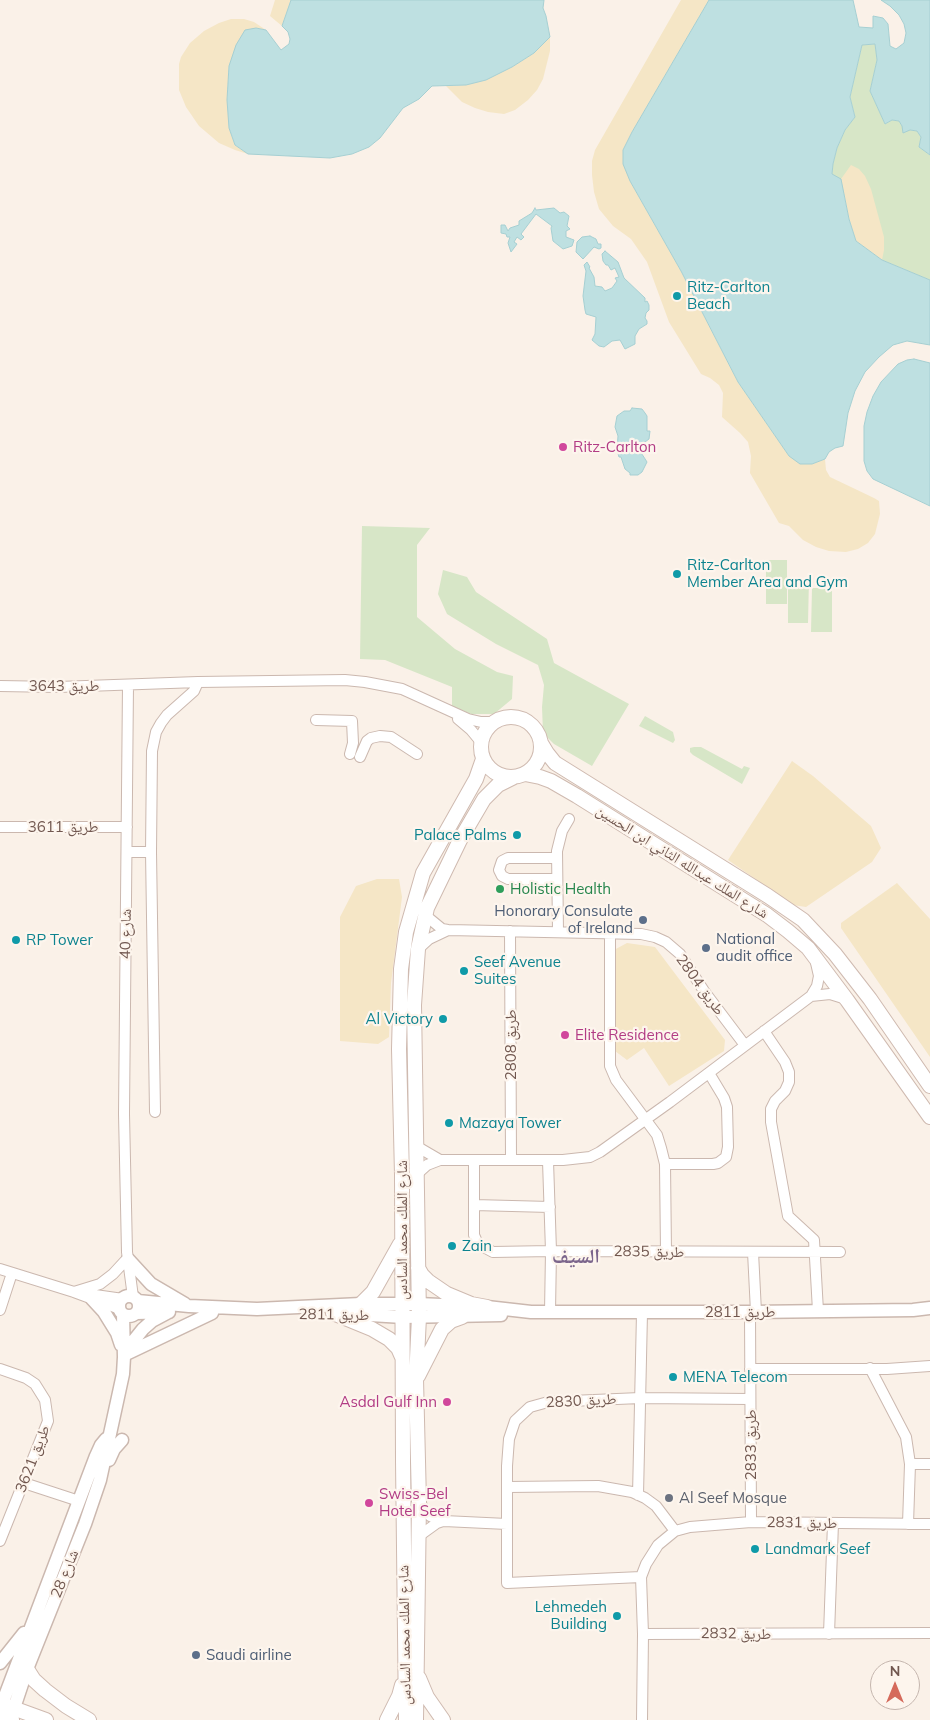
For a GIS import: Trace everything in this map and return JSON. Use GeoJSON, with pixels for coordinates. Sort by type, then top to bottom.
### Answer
{"type":"FeatureCollection","features":[{"type":"Feature","properties":{"kind":"main road"},"geometry":{"type":"LineString","coordinates":[[504,717],[522,718],[536,729],[541,742],[540,758],[531,770],[519,775],[504,776],[488,767],[483,759],[481,742],[484,733],[494,722],[504,717]]}},
{"type":"Feature","properties":{"kind":"main road","name":"شارع الملك عبدالله الثاني ابن الحسين"},"geometry":{"type":"LineString","coordinates":[[541,742],[555,763],[768,896],[803,920],[835,954],[870,1000],[930,1086]]}},
{"type":"Feature","properties":{"kind":"main road","name":"شارع الملك محمد السادس"},"geometry":{"type":"LineString","coordinates":[[416,1720],[412,1667],[402,1358],[402,1166],[399,1049],[401,969],[406,932],[423,874],[476,779],[483,759]]}},
{"type":"Feature","properties":{"kind":"main road","name":"شارع الملك عبدالله الثاني ابن الحسين"},"geometry":{"type":"LineString","coordinates":[[519,775],[540,777],[552,781],[578,796],[767,915],[808,948],[848,1000],[930,1117]]}},
{"type":"Feature","properties":{"kind":"main road","name":"شارع الملك محمد السادس"},"geometry":{"type":"LineString","coordinates":[[406,1720],[412,1667],[419,1536],[416,1378],[418,1268],[414,1005],[418,949],[425,915],[460,840],[484,800],[498,784],[519,775]]}},
{"type":"Feature","properties":{"kind":"main road"},"geometry":{"type":"LineString","coordinates":[[361,1304],[373,1292],[402,1241]]}},
{"type":"Feature","properties":{"kind":"main road"},"geometry":{"type":"LineString","coordinates":[[418,1268],[428,1281],[447,1294],[471,1304],[487,1307]]}},
{"type":"Feature","properties":{"kind":"main road"},"geometry":{"type":"LineString","coordinates":[[333,1313],[372,1329],[389,1339],[398,1348],[402,1358]]}},
{"type":"Feature","properties":{"kind":"main road"},"geometry":{"type":"LineString","coordinates":[[416,1378],[442,1329],[451,1321],[462,1317]]}},
{"type":"Feature","properties":{"kind":"main road"},"geometry":{"type":"LineString","coordinates":[[387,1720],[412,1667]]}},
{"type":"Feature","properties":{"kind":"main road"},"geometry":{"type":"LineString","coordinates":[[412,1667],[427,1697],[444,1720]]}},
{"type":"Feature","properties":{"kind":"main road"},"geometry":{"type":"LineString","coordinates":[[27,1669],[34,1680],[45,1690],[66,1706],[90,1720]]}},
{"type":"Feature","properties":{"kind":"main road"},"geometry":{"type":"LineString","coordinates":[[6,1713],[46,1720]]}},
{"type":"Feature","properties":{"kind":"street"},"geometry":{"type":"LineString","coordinates":[[128,685],[345,680],[365,682],[402,690],[468,719],[494,722]]}},
{"type":"Feature","properties":{"kind":"street","name":"شارع 40"},"geometry":{"type":"LineString","coordinates":[[155,1112],[151,852],[153,741],[156,732],[167,715],[194,691],[198,682]]}},
{"type":"Feature","properties":{"kind":"street","name":"طريق 3643"},"geometry":{"type":"LineString","coordinates":[[0,686],[128,685]]}},
{"type":"Feature","properties":{"kind":"street","name":"شارع 40"},"geometry":{"type":"LineString","coordinates":[[128,685],[124,1114],[126,1257],[129,1306]]}},
{"type":"Feature","properties":{"kind":"street"},"geometry":{"type":"LineString","coordinates":[[437,704],[466,725],[481,742]]}},
{"type":"Feature","properties":{"kind":"street"},"geometry":{"type":"LineString","coordinates":[[316,720],[352,721],[355,756],[371,738],[380,736],[391,738],[418,754]]}},
{"type":"Feature","properties":{"kind":"street"},"geometry":{"type":"LineString","coordinates":[[558,932],[557,858],[560,838],[569,819]]}},
{"type":"Feature","properties":{"kind":"street","name":"طريق 3611"},"geometry":{"type":"LineString","coordinates":[[0,827],[127,827]]}},
{"type":"Feature","properties":{"kind":"street"},"geometry":{"type":"LineString","coordinates":[[127,852],[151,852]]}},
{"type":"Feature","properties":{"kind":"street"},"geometry":{"type":"LineString","coordinates":[[557,858],[508,858],[500,864],[499,870],[502,876],[508,879],[557,879]]}},
{"type":"Feature","properties":{"kind":"street"},"geometry":{"type":"LineString","coordinates":[[425,915],[442,929],[448,930]]}},
{"type":"Feature","properties":{"kind":"street"},"geometry":{"type":"LineString","coordinates":[[418,949],[429,939],[448,930]]}},
{"type":"Feature","properties":{"kind":"street","name":"طريق 2804"},"geometry":{"type":"LineString","coordinates":[[448,930],[648,935],[666,942],[680,954],[704,991],[744,1044]]}},
{"type":"Feature","properties":{"kind":"street","name":"طريق 2808"},"geometry":{"type":"LineString","coordinates":[[510,931],[511,1160]]}},
{"type":"Feature","properties":{"kind":"street"},"geometry":{"type":"LineString","coordinates":[[610,933],[610,1066],[616,1080],[657,1135],[665,1164],[666,1252]]}},
{"type":"Feature","properties":{"kind":"street"},"geometry":{"type":"LineString","coordinates":[[417,1174],[427,1165],[440,1160],[548,1161],[590,1157],[600,1152],[709,1073],[744,1044],[810,996],[817,986],[819,976],[818,967],[808,948]]}},
{"type":"Feature","properties":{"kind":"street"},"geometry":{"type":"LineString","coordinates":[[810,996],[830,994],[848,1000]]}},
{"type":"Feature","properties":{"kind":"street"},"geometry":{"type":"LineString","coordinates":[[764,1031],[780,1053],[789,1072],[789,1082],[771,1110],[771,1122],[788,1216],[814,1240],[818,1312]]}},
{"type":"Feature","properties":{"kind":"street"},"geometry":{"type":"LineString","coordinates":[[665,1164],[713,1164],[726,1157],[728,1147],[727,1107],[724,1098],[709,1073]]}},
{"type":"Feature","properties":{"kind":"street"},"geometry":{"type":"LineString","coordinates":[[416,1146],[440,1160]]}},
{"type":"Feature","properties":{"kind":"street","name":"طريق 2835"},"geometry":{"type":"LineString","coordinates":[[474,1160],[474,1235],[478,1244],[493,1252],[840,1252]]}},
{"type":"Feature","properties":{"kind":"street"},"geometry":{"type":"LineString","coordinates":[[548,1161],[551,1251],[550,1312]]}},
{"type":"Feature","properties":{"kind":"street"},"geometry":{"type":"LineString","coordinates":[[474,1205],[550,1207]]}},
{"type":"Feature","properties":{"kind":"street","name":"طريق 2833"},"geometry":{"type":"LineString","coordinates":[[751,1522],[750,1369],[753,1312],[753,1252]]}},
{"type":"Feature","properties":{"kind":"street"},"geometry":{"type":"LineString","coordinates":[[74,1292],[100,1284],[113,1274],[126,1257],[151,1284],[190,1306]]}},
{"type":"Feature","properties":{"kind":"street"},"geometry":{"type":"LineString","coordinates":[[0,1269],[74,1292],[129,1306]]}},
{"type":"Feature","properties":{"kind":"street"},"geometry":{"type":"LineString","coordinates":[[0,1310],[12,1273]]}},
{"type":"Feature","properties":{"kind":"street"},"geometry":{"type":"LineString","coordinates":[[74,1292],[92,1299],[129,1306]]}},
{"type":"Feature","properties":{"kind":"street"},"geometry":{"type":"LineString","coordinates":[[92,1299],[113,1326],[125,1353]]}},
{"type":"Feature","properties":{"kind":"street","name":"طريق 2811"},"geometry":{"type":"LineString","coordinates":[[129,1306],[257,1309],[361,1304],[402,1311]]}},
{"type":"Feature","properties":{"kind":"street","name":"طريق 2811"},"geometry":{"type":"LineString","coordinates":[[129,1306],[169,1312],[274,1314],[418,1311],[487,1307],[531,1312]]}},
{"type":"Feature","properties":{"kind":"street","name":"شارع 28"},"geometry":{"type":"LineString","coordinates":[[6,1713],[32,1623],[100,1480],[119,1391],[125,1353],[129,1306]]}},
{"type":"Feature","properties":{"kind":"street","name":"طريق 2811"},"geometry":{"type":"LineString","coordinates":[[418,1311],[462,1317],[531,1312],[818,1312],[930,1308]]}},
{"type":"Feature","properties":{"kind":"street"},"geometry":{"type":"LineString","coordinates":[[125,1353],[143,1329],[152,1321],[169,1312]]}},
{"type":"Feature","properties":{"kind":"street"},"geometry":{"type":"LineString","coordinates":[[125,1353],[212,1313]]}},
{"type":"Feature","properties":{"kind":"street"},"geometry":{"type":"LineString","coordinates":[[638,1495],[642,1313]]}},
{"type":"Feature","properties":{"kind":"street"},"geometry":{"type":"LineString","coordinates":[[750,1369],[887,1369],[930,1366]]}},
{"type":"Feature","properties":{"kind":"street"},"geometry":{"type":"LineString","coordinates":[[870,1368],[906,1437],[910,1464],[908,1524]]}},
{"type":"Feature","properties":{"kind":"street","name":"طريق 3621"},"geometry":{"type":"LineString","coordinates":[[0,1369],[26,1378],[35,1384],[45,1400],[48,1410],[46,1430],[0,1541]]}},
{"type":"Feature","properties":{"kind":"street"},"geometry":{"type":"LineString","coordinates":[[882,1392],[887,1369]]}},
{"type":"Feature","properties":{"kind":"street","name":"طريق 2833"},"geometry":{"type":"LineString","coordinates":[[640,1398],[750,1400]]}},
{"type":"Feature","properties":{"kind":"street","name":"طريق 2830"},"geometry":{"type":"LineString","coordinates":[[640,1398],[548,1402],[530,1407],[516,1421],[511,1430],[508,1466],[507,1583],[640,1577]]}},
{"type":"Feature","properties":{"kind":"street","name":"شارع 28"},"geometry":{"type":"LineString","coordinates":[[79,1501],[98,1450],[108,1437]]}},
{"type":"Feature","properties":{"kind":"street"},"geometry":{"type":"LineString","coordinates":[[100,1480],[114,1450],[122,1440]]}},
{"type":"Feature","properties":{"kind":"street"},"geometry":{"type":"LineString","coordinates":[[910,1464],[930,1464]]}},
{"type":"Feature","properties":{"kind":"street"},"geometry":{"type":"LineString","coordinates":[[24,1482],[79,1501],[79,1523]]}},
{"type":"Feature","properties":{"kind":"street"},"geometry":{"type":"LineString","coordinates":[[508,1487],[598,1486],[632,1492],[656,1506],[675,1531],[658,1545],[640,1577],[643,1634],[642,1720]]}},
{"type":"Feature","properties":{"kind":"street"},"geometry":{"type":"LineString","coordinates":[[53,1493],[68,1506],[79,1523]]}},
{"type":"Feature","properties":{"kind":"street"},"geometry":{"type":"LineString","coordinates":[[419,1502],[430,1516],[444,1521],[507,1524]]}},
{"type":"Feature","properties":{"kind":"street"},"geometry":{"type":"LineString","coordinates":[[419,1536],[437,1523],[444,1521]]}},
{"type":"Feature","properties":{"kind":"street","name":"طريق 2831"},"geometry":{"type":"LineString","coordinates":[[675,1531],[690,1527],[751,1522],[930,1524]]}},
{"type":"Feature","properties":{"kind":"street","name":"شارع 28"},"geometry":{"type":"LineString","coordinates":[[6,1713],[27,1669],[79,1523]]}},
{"type":"Feature","properties":{"kind":"street"},"geometry":{"type":"LineString","coordinates":[[829,1634],[833,1523]]}},
{"type":"Feature","properties":{"kind":"street"},"geometry":{"type":"LineString","coordinates":[[0,1663],[32,1623]]}},
{"type":"Feature","properties":{"kind":"street","name":"طريق 2832"},"geometry":{"type":"LineString","coordinates":[[643,1634],[930,1633]]}},
{"type":"Feature","properties":{"kind":"green space"},"geometry":{"type":"Polygon","coordinates":[[[875,44],[877,60],[870,91],[885,124],[892,120],[899,121],[902,126],[917,131],[921,137],[919,147],[930,155],[930,280],[882,260],[832,174],[837,148],[845,130],[855,117],[850,97],[862,45],[875,44]]]}},
{"type":"Feature","properties":{"kind":"green space"},"geometry":{"type":"Polygon","coordinates":[[[362,526],[430,528],[417,545],[417,617],[455,649],[497,672],[513,676],[512,699],[494,714],[471,714],[452,706],[452,687],[385,660],[360,659],[362,526]]]}},
{"type":"Feature","properties":{"kind":"green space"},"geometry":{"type":"Polygon","coordinates":[[[766,560],[787,560],[787,604],[766,604],[766,560]]]}},
{"type":"Feature","properties":{"kind":"green space"},"geometry":{"type":"Polygon","coordinates":[[[443,570],[467,577],[476,592],[547,639],[554,663],[629,704],[592,766],[554,744],[543,733],[542,707],[544,685],[538,665],[496,644],[447,614],[438,594],[443,570]]]}},
{"type":"Feature","properties":{"kind":"green space"},"geometry":{"type":"Polygon","coordinates":[[[788,579],[809,579],[808,623],[788,623],[788,579]]]}},
{"type":"Feature","properties":{"kind":"green space"},"geometry":{"type":"Polygon","coordinates":[[[812,588],[832,588],[832,632],[811,632],[812,588]]]}},
{"type":"Feature","properties":{"kind":"green space"},"geometry":{"type":"Polygon","coordinates":[[[645,716],[673,732],[675,740],[673,743],[639,726],[645,716]]]}},
{"type":"Feature","properties":{"kind":"green space"},"geometry":{"type":"Polygon","coordinates":[[[701,747],[742,769],[744,766],[750,768],[742,784],[693,755],[690,752],[690,748],[701,747]]]}},
{"type":"Feature","properties":{"kind":"sand"},"geometry":{"type":"Polygon","coordinates":[[[275,0],[291,0],[282,26],[270,16],[275,0]]]}},
{"type":"Feature","properties":{"kind":"sand","name":"Ritz-Carlton Beach"},"geometry":{"type":"Polygon","coordinates":[[[681,0],[709,0],[623,150],[630,181],[681,271],[738,382],[789,456],[812,464],[825,459],[826,470],[830,477],[879,501],[880,514],[875,534],[868,543],[858,549],[846,552],[829,551],[816,547],[803,540],[789,526],[779,523],[750,473],[751,456],[748,442],[722,417],[723,393],[719,385],[701,374],[669,322],[647,262],[631,239],[613,226],[599,209],[592,175],[592,161],[595,150],[681,0]]]}},
{"type":"Feature","properties":{"kind":"sand"},"geometry":{"type":"Polygon","coordinates":[[[231,19],[244,19],[254,22],[266,30],[256,28],[229,66],[227,100],[229,128],[235,145],[248,154],[219,143],[199,126],[186,107],[179,90],[179,64],[190,43],[204,31],[231,19]]]}},
{"type":"Feature","properties":{"kind":"sand"},"geometry":{"type":"Polygon","coordinates":[[[550,37],[550,51],[543,79],[537,90],[528,100],[515,110],[504,114],[475,108],[462,102],[446,86],[466,85],[486,80],[534,53],[550,37]]]}},
{"type":"Feature","properties":{"kind":"sand"},"geometry":{"type":"Polygon","coordinates":[[[851,165],[859,169],[865,176],[871,189],[884,237],[882,260],[856,241],[849,219],[841,179],[851,165]]]}},
{"type":"Feature","properties":{"kind":"sand"},"geometry":{"type":"Polygon","coordinates":[[[792,761],[813,776],[871,826],[881,848],[872,862],[806,907],[793,905],[728,860],[792,761]]]}},
{"type":"Feature","properties":{"kind":"sand"},"geometry":{"type":"Polygon","coordinates":[[[377,879],[399,879],[402,897],[391,983],[389,1037],[378,1044],[340,1041],[340,917],[356,886],[377,879]]]}},
{"type":"Feature","properties":{"kind":"sand"},"geometry":{"type":"Polygon","coordinates":[[[897,883],[930,919],[930,1057],[841,928],[841,923],[897,883]]]}},
{"type":"Feature","properties":{"kind":"sand"},"geometry":{"type":"Polygon","coordinates":[[[627,943],[655,947],[725,1040],[724,1051],[669,1086],[644,1048],[627,1060],[615,1051],[614,950],[627,943]]]}},
{"type":"Feature","properties":{"kind":"water"},"geometry":{"type":"Polygon","coordinates":[[[291,0],[544,0],[543,8],[550,37],[534,53],[486,80],[466,85],[432,86],[419,99],[403,108],[380,138],[369,147],[352,154],[330,158],[248,154],[235,145],[229,128],[227,100],[229,66],[236,45],[245,30],[256,28],[266,30],[281,50],[289,44],[288,32],[282,26],[291,0]]]}},
{"type":"Feature","properties":{"kind":"water"},"geometry":{"type":"Polygon","coordinates":[[[709,0],[853,0],[859,27],[873,28],[873,16],[883,18],[888,24],[890,46],[896,49],[904,43],[906,33],[904,24],[899,15],[881,0],[930,0],[930,155],[919,147],[921,137],[917,131],[910,130],[903,133],[899,121],[892,120],[885,124],[870,91],[877,60],[875,44],[862,45],[850,97],[855,117],[845,130],[837,148],[832,174],[841,179],[849,219],[856,241],[882,260],[930,280],[930,345],[907,341],[893,345],[879,357],[865,372],[855,391],[848,413],[843,446],[835,448],[829,452],[825,459],[812,464],[800,464],[789,456],[738,382],[681,271],[630,181],[623,164],[623,150],[632,132],[709,0]]]}},
{"type":"Feature","properties":{"kind":"water"},"geometry":{"type":"Polygon","coordinates":[[[535,208],[536,210],[554,208],[560,213],[564,212],[569,216],[567,226],[570,229],[566,231],[566,237],[574,240],[572,246],[563,249],[553,241],[552,226],[536,214],[521,234],[524,237],[521,240],[517,237],[514,242],[517,244],[511,252],[508,243],[510,237],[501,233],[501,225],[505,225],[508,231],[510,228],[519,225],[519,221],[532,213],[535,208]]]}},
{"type":"Feature","properties":{"kind":"water"},"geometry":{"type":"Polygon","coordinates":[[[590,236],[596,239],[598,244],[601,244],[601,248],[594,247],[583,259],[576,252],[577,242],[582,237],[590,236]]]}},
{"type":"Feature","properties":{"kind":"water"},"geometry":{"type":"Polygon","coordinates":[[[605,251],[618,262],[624,278],[645,298],[645,302],[647,301],[649,305],[645,318],[647,324],[639,329],[635,336],[635,344],[625,349],[620,340],[612,341],[604,347],[599,346],[592,340],[595,334],[596,317],[586,314],[585,310],[583,296],[586,271],[584,265],[587,262],[594,277],[595,286],[602,287],[605,291],[612,288],[617,281],[615,278],[619,277],[615,268],[611,270],[603,261],[602,254],[605,251]]]}},
{"type":"Feature","properties":{"kind":"water"},"geometry":{"type":"Polygon","coordinates":[[[914,359],[930,363],[930,506],[873,479],[867,471],[864,461],[864,426],[873,396],[881,382],[898,364],[914,359]]]}},
{"type":"Feature","properties":{"kind":"water"},"geometry":{"type":"Polygon","coordinates":[[[632,408],[642,409],[647,416],[647,431],[650,431],[649,439],[641,445],[640,451],[647,462],[642,472],[638,475],[630,475],[625,469],[617,450],[618,436],[615,427],[617,416],[624,411],[630,411],[632,408]]]}},
{"type":"Feature","properties":{"kind":"place","name":"Ritz-Carlton Beach"},"geometry":{"type":"Point","coordinates":[677,296]}},
{"type":"Feature","properties":{"kind":"place","name":"Ritz-Carlton"},"geometry":{"type":"Point","coordinates":[563,447]}},
{"type":"Feature","properties":{"kind":"place","name":"Ritz-Carlton Member Area and Gym"},"geometry":{"type":"Point","coordinates":[677,574]}},
{"type":"Feature","properties":{"kind":"place","name":"Palace Palms"},"geometry":{"type":"Point","coordinates":[517,835]}},
{"type":"Feature","properties":{"kind":"place","name":"Holistic Health"},"geometry":{"type":"Point","coordinates":[500,889]}},
{"type":"Feature","properties":{"kind":"place","name":"Honorary Consulate of Ireland"},"geometry":{"type":"Point","coordinates":[643,920]}},
{"type":"Feature","properties":{"kind":"place","name":"RP Tower"},"geometry":{"type":"Point","coordinates":[16,940]}},
{"type":"Feature","properties":{"kind":"place","name":"National audit office"},"geometry":{"type":"Point","coordinates":[706,948]}},
{"type":"Feature","properties":{"kind":"place","name":"Seef Avenue Suites"},"geometry":{"type":"Point","coordinates":[464,971]}},
{"type":"Feature","properties":{"kind":"place","name":"Al Victory"},"geometry":{"type":"Point","coordinates":[443,1019]}},
{"type":"Feature","properties":{"kind":"place","name":"Elite Residence"},"geometry":{"type":"Point","coordinates":[565,1035]}},
{"type":"Feature","properties":{"kind":"place","name":"Mazaya Tower"},"geometry":{"type":"Point","coordinates":[449,1123]}},
{"type":"Feature","properties":{"kind":"place","name":"Zain"},"geometry":{"type":"Point","coordinates":[452,1246]}},
{"type":"Feature","properties":{"kind":"place","name":"MENA Telecom"},"geometry":{"type":"Point","coordinates":[673,1377]}},
{"type":"Feature","properties":{"kind":"place","name":"Asdal Gulf Inn"},"geometry":{"type":"Point","coordinates":[447,1402]}},
{"type":"Feature","properties":{"kind":"place","name":"Al Seef Mosque"},"geometry":{"type":"Point","coordinates":[669,1498]}},
{"type":"Feature","properties":{"kind":"place","name":"Swiss-Bel Hotel Seef"},"geometry":{"type":"Point","coordinates":[369,1503]}},
{"type":"Feature","properties":{"kind":"place","name":"Landmark Seef"},"geometry":{"type":"Point","coordinates":[755,1549]}},
{"type":"Feature","properties":{"kind":"place","name":"Lehmedeh Building"},"geometry":{"type":"Point","coordinates":[617,1616]}},
{"type":"Feature","properties":{"kind":"place","name":"Saudi airline"},"geometry":{"type":"Point","coordinates":[196,1655]}},
{"type":"Feature","properties":{"kind":"district","name":"السيف"},"geometry":{"type":"Point","coordinates":[576,1257]}}]}
